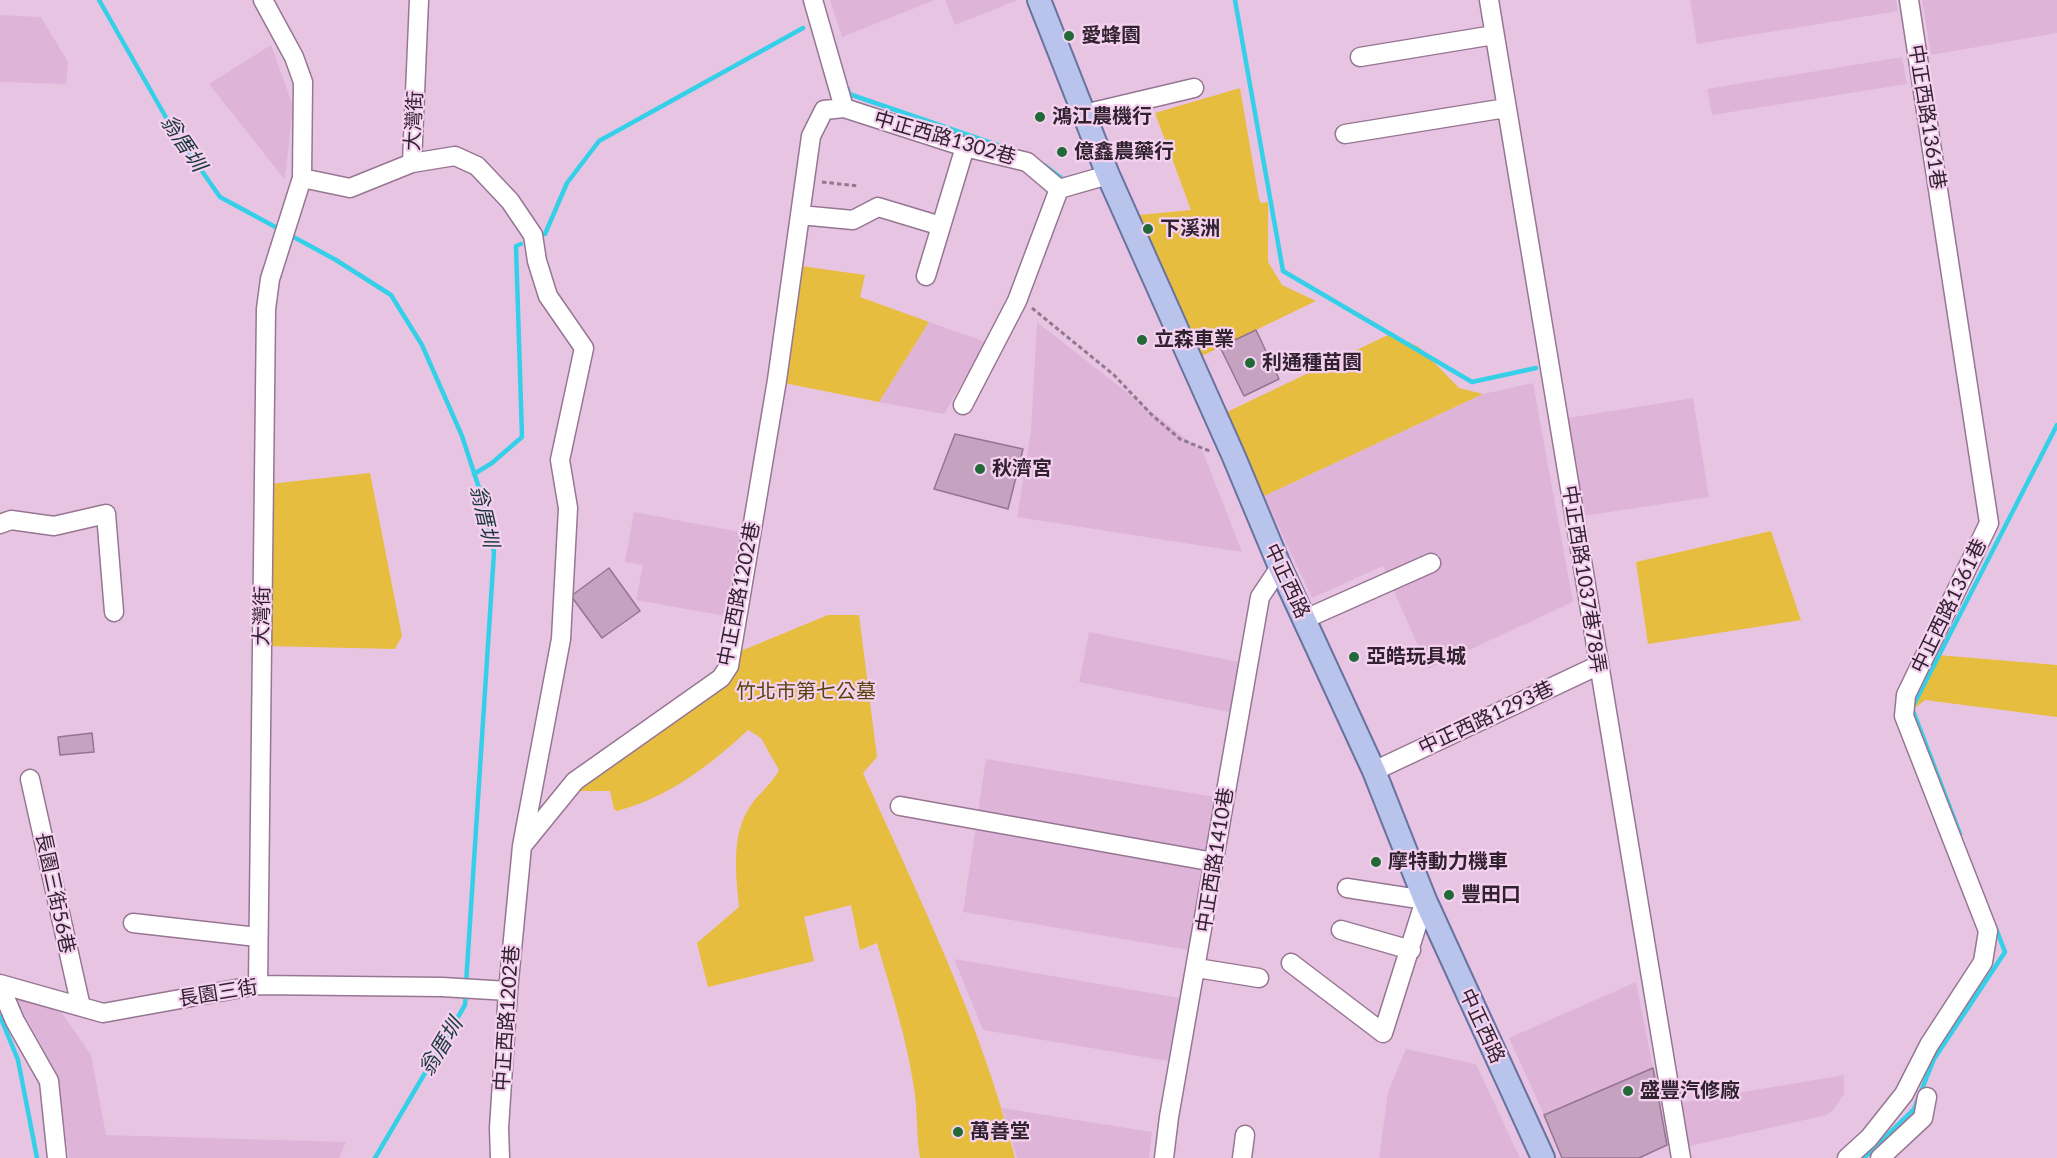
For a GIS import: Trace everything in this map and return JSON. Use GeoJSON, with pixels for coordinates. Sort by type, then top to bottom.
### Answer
{"type":"FeatureCollection","features":[{"type":"Feature","properties":{"kind":"main road","name":"中正西路"},"geometry":{"type":"LineString","coordinates":[[1040,0],[1108,175],[1234,457],[1280,567],[1374,771],[1425,900],[1543,1158]]}},
{"type":"Feature","properties":{"kind":"street"},"geometry":{"type":"LineString","coordinates":[[264,0],[294,57],[303,82],[302,178]]}},
{"type":"Feature","properties":{"kind":"street","name":"大灣街"},"geometry":{"type":"LineString","coordinates":[[258,986],[266,309],[270,279],[302,178],[350,188],[412,164],[419,0]]}},
{"type":"Feature","properties":{"kind":"street"},"geometry":{"type":"LineString","coordinates":[[813,0],[844,108]]}},
{"type":"Feature","properties":{"kind":"street","name":"中正西路1037巷78弄"},"geometry":{"type":"LineString","coordinates":[[1488,0],[1681,1158]]}},
{"type":"Feature","properties":{"kind":"street","name":"中正西路1361巷"},"geometry":{"type":"LineString","coordinates":[[1847,1158],[1869,1138],[1904,1094],[1929,1045],[1983,962],[1988,931],[1904,716],[1906,695],[1989,523],[1909,0]]}},
{"type":"Feature","properties":{"kind":"street"},"geometry":{"type":"LineString","coordinates":[[1360,57],[1494,35]]}},
{"type":"Feature","properties":{"kind":"street"},"geometry":{"type":"LineString","coordinates":[[1084,114],[1194,87]]}},
{"type":"Feature","properties":{"kind":"street","name":"中正西路1302巷"},"geometry":{"type":"LineString","coordinates":[[844,108],[965,147],[1027,162],[1059,189]]}},
{"type":"Feature","properties":{"kind":"street","name":"中正西路1202巷"},"geometry":{"type":"LineString","coordinates":[[500,1158],[499,1128],[508,991],[522,846],[574,781],[721,678],[729,666],[777,380],[811,136],[824,110],[844,108]]}},
{"type":"Feature","properties":{"kind":"street"},"geometry":{"type":"LineString","coordinates":[[1346,134],[1506,108]]}},
{"type":"Feature","properties":{"kind":"street"},"geometry":{"type":"LineString","coordinates":[[926,276],[965,147]]}},
{"type":"Feature","properties":{"kind":"street"},"geometry":{"type":"LineString","coordinates":[[412,164],[455,156],[477,166],[510,201],[533,235],[537,261],[548,296],[584,348],[560,460],[568,508],[561,639],[522,846]]}},
{"type":"Feature","properties":{"kind":"street"},"geometry":{"type":"LineString","coordinates":[[963,405],[1017,301],[1059,189],[1108,175]]}},
{"type":"Feature","properties":{"kind":"street"},"geometry":{"type":"LineString","coordinates":[[800,215],[853,220],[878,207],[941,226]]}},
{"type":"Feature","properties":{"kind":"street"},"geometry":{"type":"LineString","coordinates":[[0,524],[11,520],[54,526],[106,514],[114,612]]}},
{"type":"Feature","properties":{"kind":"street"},"geometry":{"type":"LineString","coordinates":[[1305,619],[1431,563]]}},
{"type":"Feature","properties":{"kind":"street","name":"中正西路1410巷"},"geometry":{"type":"LineString","coordinates":[[1164,1158],[1169,1117],[1197,968],[1260,597],[1280,567]]}},
{"type":"Feature","properties":{"kind":"street","name":"中正西路1293巷"},"geometry":{"type":"LineString","coordinates":[[1374,771],[1599,665]]}},
{"type":"Feature","properties":{"kind":"street","name":"長園三街56巷"},"geometry":{"type":"LineString","coordinates":[[30,779],[81,1006]]}},
{"type":"Feature","properties":{"kind":"street"},"geometry":{"type":"LineString","coordinates":[[900,806],[1214,862]]}},
{"type":"Feature","properties":{"kind":"street"},"geometry":{"type":"LineString","coordinates":[[1291,963],[1383,1033],[1425,900],[1347,888]]}},
{"type":"Feature","properties":{"kind":"street"},"geometry":{"type":"LineString","coordinates":[[133,923],[257,937]]}},
{"type":"Feature","properties":{"kind":"street"},"geometry":{"type":"LineString","coordinates":[[1341,930],[1411,950]]}},
{"type":"Feature","properties":{"kind":"street"},"geometry":{"type":"LineString","coordinates":[[1197,968],[1259,978]]}},
{"type":"Feature","properties":{"kind":"street"},"geometry":{"type":"LineString","coordinates":[[0,985],[15,1021],[49,1081],[57,1158]]}},
{"type":"Feature","properties":{"kind":"street","name":"長園三街"},"geometry":{"type":"LineString","coordinates":[[0,985],[103,1013],[258,986],[442,987],[508,991]]}},
{"type":"Feature","properties":{"kind":"street"},"geometry":{"type":"LineString","coordinates":[[1880,1158],[1923,1118],[1927,1097]]}},
{"type":"Feature","properties":{"kind":"street"},"geometry":{"type":"LineString","coordinates":[[1242,1158],[1245,1135]]}},
{"type":"Feature","properties":{"kind":"path"},"geometry":{"type":"LineString","coordinates":[[805,180],[858,186]]}},
{"type":"Feature","properties":{"kind":"path"},"geometry":{"type":"LineString","coordinates":[[1017,301],[1039,311],[1067,334],[1180,439],[1203,450],[1234,457]]}},
{"type":"Feature","properties":{"kind":"shaded area"},"geometry":{"type":"Polygon","coordinates":[[[830,0],[935,0],[842,37],[830,0]]]}},
{"type":"Feature","properties":{"kind":"shaded area"},"geometry":{"type":"Polygon","coordinates":[[[945,0],[1018,0],[955,25],[945,0]]]}},
{"type":"Feature","properties":{"kind":"shaded area"},"geometry":{"type":"Polygon","coordinates":[[[1690,0],[1896,0],[1898,11],[1697,44],[1690,0]]]}},
{"type":"Feature","properties":{"kind":"shaded area"},"geometry":{"type":"Polygon","coordinates":[[[1922,0],[2057,0],[2057,33],[1931,55],[1922,0]]]}},
{"type":"Feature","properties":{"kind":"shaded area"},"geometry":{"type":"Polygon","coordinates":[[[0,15],[41,17],[68,62],[66,84],[0,82],[0,15]]]}},
{"type":"Feature","properties":{"kind":"shaded area"},"geometry":{"type":"Polygon","coordinates":[[[271,45],[293,106],[285,180],[209,84],[271,45]]]}},
{"type":"Feature","properties":{"kind":"shaded area"},"geometry":{"type":"Polygon","coordinates":[[[1902,57],[1907,84],[1712,115],[1707,89],[1902,57]]]}},
{"type":"Feature","properties":{"kind":"shaded area"},"geometry":{"type":"Polygon","coordinates":[[[929,322],[986,342],[944,414],[879,402],[929,322]]]}},
{"type":"Feature","properties":{"kind":"shaded area"},"geometry":{"type":"Polygon","coordinates":[[[1037,322],[1203,452],[1242,552],[1017,517],[1031,431],[1037,322]]]}},
{"type":"Feature","properties":{"kind":"shaded area"},"geometry":{"type":"Polygon","coordinates":[[[1533,383],[1573,602],[1428,669],[1383,566],[1312,598],[1264,496],[1483,394],[1533,383]]]}},
{"type":"Feature","properties":{"kind":"shaded area"},"geometry":{"type":"Polygon","coordinates":[[[1693,398],[1709,497],[1577,517],[1561,419],[1693,398]]]}},
{"type":"Feature","properties":{"kind":"shaded area"},"geometry":{"type":"Polygon","coordinates":[[[634,512],[740,532],[725,616],[636,600],[643,565],[625,562],[634,512]]]}},
{"type":"Feature","properties":{"kind":"shaded area"},"geometry":{"type":"Polygon","coordinates":[[[1089,632],[1244,663],[1234,713],[1079,682],[1089,632]]]}},
{"type":"Feature","properties":{"kind":"shaded area"},"geometry":{"type":"Polygon","coordinates":[[[986,759],[1215,797],[1189,950],[963,912],[986,759]]]}},
{"type":"Feature","properties":{"kind":"shaded area"},"geometry":{"type":"Polygon","coordinates":[[[954,959],[1180,998],[1168,1061],[983,1030],[954,959]]]}},
{"type":"Feature","properties":{"kind":"shaded area"},"geometry":{"type":"Polygon","coordinates":[[[1636,982],[1653,1068],[1544,1115],[1509,1038],[1636,982]]]}},
{"type":"Feature","properties":{"kind":"shaded area"},"geometry":{"type":"Polygon","coordinates":[[[14,996],[62,1013],[91,1055],[106,1135],[346,1142],[339,1158],[69,1158],[55,1070],[14,996]]]}},
{"type":"Feature","properties":{"kind":"shaded area"},"geometry":{"type":"Polygon","coordinates":[[[1406,1049],[1476,1064],[1520,1158],[1379,1158],[1388,1092],[1406,1049]]]}},
{"type":"Feature","properties":{"kind":"shaded area"},"geometry":{"type":"Polygon","coordinates":[[[1844,1075],[1844,1094],[1827,1115],[1685,1147],[1678,1103],[1844,1075]]]}},
{"type":"Feature","properties":{"kind":"shaded area"},"geometry":{"type":"Polygon","coordinates":[[[1002,1108],[1152,1132],[1149,1158],[1017,1158],[1002,1108]]]}},
{"type":"Feature","properties":{"kind":"green space"},"geometry":{"type":"Polygon","coordinates":[[[1240,88],[1259,199],[1261,203],[1268,202],[1268,262],[1282,285],[1316,301],[1202,356],[1139,215],[1191,210],[1155,113],[1240,88]]]}},
{"type":"Feature","properties":{"kind":"green space"},"geometry":{"type":"Polygon","coordinates":[[[794,265],[865,275],[860,297],[929,322],[879,402],[779,382],[794,265]]]}},
{"type":"Feature","properties":{"kind":"green space"},"geometry":{"type":"Polygon","coordinates":[[[1390,334],[1419,347],[1459,388],[1483,394],[1264,496],[1227,412],[1390,334]]]}},
{"type":"Feature","properties":{"kind":"green space"},"geometry":{"type":"Polygon","coordinates":[[[370,473],[402,636],[395,649],[266,646],[269,484],[370,473]]]}},
{"type":"Feature","properties":{"kind":"green space"},"geometry":{"type":"Polygon","coordinates":[[[1771,531],[1801,620],[1648,644],[1636,562],[1771,531]]]}},
{"type":"Feature","properties":{"kind":"green space","name":"竹北市第七公墓"},"geometry":{"type":"Polygon","coordinates":[[[828,615],[859,615],[877,757],[863,773],[927,914],[967,1010],[1001,1108],[1015,1158],[920,1158],[914,1088],[898,1015],[877,943],[860,950],[851,905],[804,917],[814,961],[708,987],[697,943],[739,907],[736,853],[741,827],[753,802],[779,770],[761,738],[748,730],[719,756],[671,789],[617,811],[614,809],[610,791],[574,791],[677,700],[736,653],[828,615]]]}},
{"type":"Feature","properties":{"kind":"green space"},"geometry":{"type":"Polygon","coordinates":[[[1926,654],[2057,665],[2057,717],[1925,700],[1906,715],[1926,654]]]}},
{"type":"Feature","properties":{"kind":"building","name":"利通種苗園"},"geometry":{"type":"Polygon","coordinates":[[[1256,330],[1279,379],[1244,396],[1220,347],[1256,330]]]}},
{"type":"Feature","properties":{"kind":"building","name":"秋濟宮"},"geometry":{"type":"Polygon","coordinates":[[[955,434],[1023,449],[1008,509],[934,489],[955,434]]]}},
{"type":"Feature","properties":{"kind":"building"},"geometry":{"type":"Polygon","coordinates":[[[609,568],[640,611],[602,638],[571,596],[609,568]]]}},
{"type":"Feature","properties":{"kind":"building"},"geometry":{"type":"Polygon","coordinates":[[[92,733],[94,752],[60,755],[58,737],[92,733]]]}},
{"type":"Feature","properties":{"kind":"building","name":"盛豐汽修廠"},"geometry":{"type":"Polygon","coordinates":[[[1653,1068],[1667,1145],[1639,1158],[1562,1158],[1544,1115],[1653,1068]]]}},
{"type":"Feature","properties":{"kind":"waterway","name":"翁厝圳"},"geometry":{"type":"LineString","coordinates":[[99,0],[172,128],[220,197],[281,230]]}},
{"type":"Feature","properties":{"kind":"waterway"},"geometry":{"type":"LineString","coordinates":[[1235,0],[1283,271],[1472,382],[1536,368]]}},
{"type":"Feature","properties":{"kind":"waterway"},"geometry":{"type":"LineString","coordinates":[[545,234],[567,183],[599,141],[803,28]]}},
{"type":"Feature","properties":{"kind":"waterway"},"geometry":{"type":"LineString","coordinates":[[848,89],[849,94],[1006,148]]}},
{"type":"Feature","properties":{"kind":"waterway"},"geometry":{"type":"LineString","coordinates":[[1044,165],[1064,180]]}},
{"type":"Feature","properties":{"kind":"waterway","name":"翁厝圳"},"geometry":{"type":"LineString","coordinates":[[288,234],[336,260],[391,295],[422,345],[462,436],[482,497],[494,552],[466,984]]}},
{"type":"Feature","properties":{"kind":"waterway"},"geometry":{"type":"LineString","coordinates":[[474,474],[492,463],[522,437],[516,246],[521,244]]}},
{"type":"Feature","properties":{"kind":"waterway"},"geometry":{"type":"LineString","coordinates":[[1960,834],[1912,708],[2057,425]]}},
{"type":"Feature","properties":{"kind":"waterway"},"geometry":{"type":"LineString","coordinates":[[1864,1158],[1914,1109],[1934,1059],[2005,952],[1995,926]]}},
{"type":"Feature","properties":{"kind":"waterway","name":"翁厝圳"},"geometry":{"type":"LineString","coordinates":[[375,1158],[465,1005],[466,993]]}},
{"type":"Feature","properties":{"kind":"waterway"},"geometry":{"type":"LineString","coordinates":[[0,1016],[18,1060],[37,1158]]}},
{"type":"Feature","properties":{"kind":"place","name":"愛蜂園"},"geometry":{"type":"Point","coordinates":[1069,36]}},
{"type":"Feature","properties":{"kind":"place","name":"鴻江農機行"},"geometry":{"type":"Point","coordinates":[1040,117]}},
{"type":"Feature","properties":{"kind":"place","name":"億鑫農藥行"},"geometry":{"type":"Point","coordinates":[1062,152]}},
{"type":"Feature","properties":{"kind":"place","name":"下溪洲"},"geometry":{"type":"Point","coordinates":[1148,229]}},
{"type":"Feature","properties":{"kind":"place","name":"立森車業"},"geometry":{"type":"Point","coordinates":[1142,340]}},
{"type":"Feature","properties":{"kind":"place","name":"利通種苗園"},"geometry":{"type":"Point","coordinates":[1250,363]}},
{"type":"Feature","properties":{"kind":"place","name":"秋濟宮"},"geometry":{"type":"Point","coordinates":[980,469]}},
{"type":"Feature","properties":{"kind":"place","name":"亞皓玩具城"},"geometry":{"type":"Point","coordinates":[1354,657]}},
{"type":"Feature","properties":{"kind":"place","name":"摩特動力機車"},"geometry":{"type":"Point","coordinates":[1376,862]}},
{"type":"Feature","properties":{"kind":"place","name":"豐田口"},"geometry":{"type":"Point","coordinates":[1449,895]}},
{"type":"Feature","properties":{"kind":"place","name":"盛豐汽修廠"},"geometry":{"type":"Point","coordinates":[1628,1091]}},
{"type":"Feature","properties":{"kind":"place","name":"萬善堂"},"geometry":{"type":"Point","coordinates":[958,1132]}}]}
